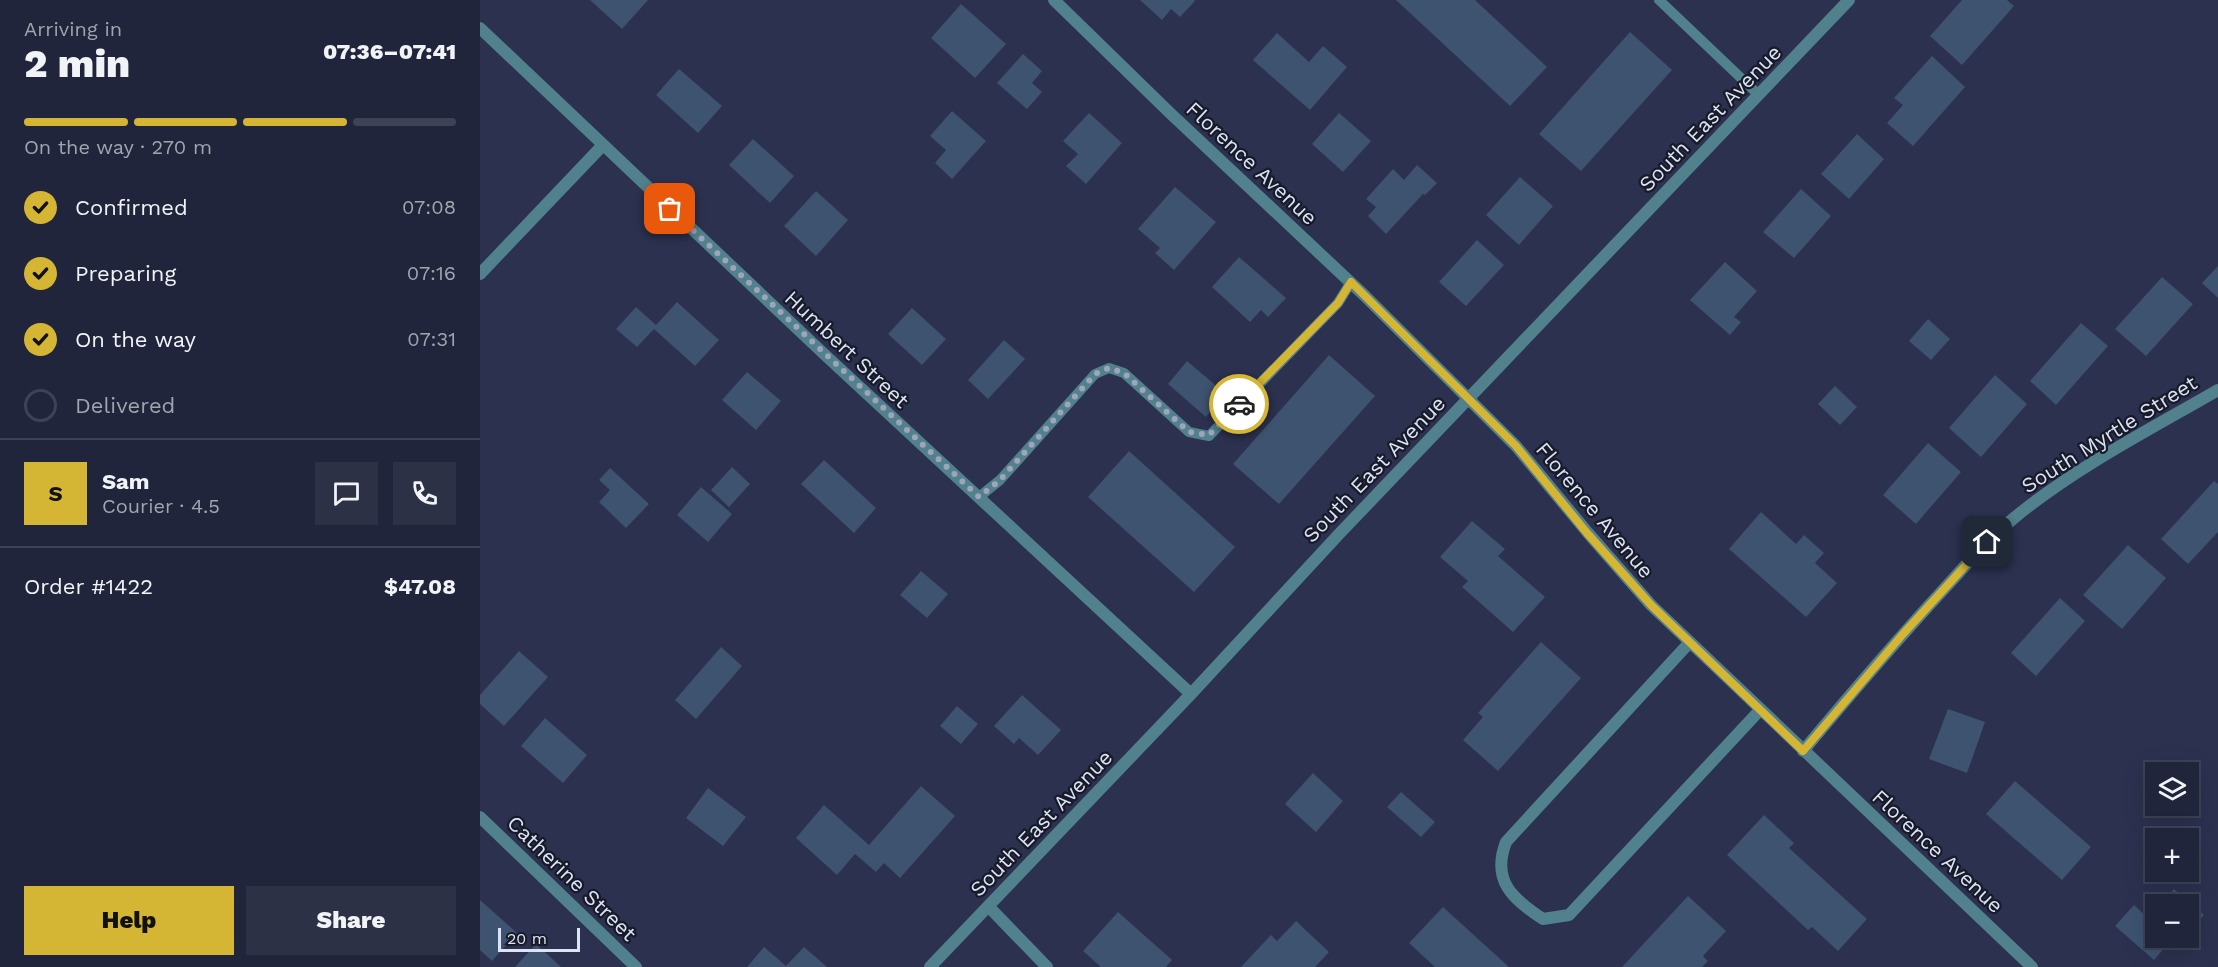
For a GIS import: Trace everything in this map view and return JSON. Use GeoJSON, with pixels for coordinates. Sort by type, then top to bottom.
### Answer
{"type":"FeatureCollection","features":[{"type":"Feature","properties":{"kind":"street","name":"Florence Avenue"},"geometry":{"type":"LineString","coordinates":[[1054,0],[1170,113],[1351,282],[1516,446],[1623,575],[1690,642],[2032,967]]}},
{"type":"Feature","properties":{"kind":"street","name":"South East Avenue"},"geometry":{"type":"LineString","coordinates":[[930,967],[1849,0]]}},
{"type":"Feature","properties":{"kind":"street","name":"Humbert Street"},"geometry":{"type":"LineString","coordinates":[[480,28],[603,146],[1191,693]]}},
{"type":"Feature","properties":{"kind":"street"},"geometry":{"type":"LineString","coordinates":[[480,274],[603,146]]}},
{"type":"Feature","properties":{"kind":"street","name":"South Myrtle Street"},"geometry":{"type":"LineString","coordinates":[[1803,751],[1903,634],[1987,542],[2012,519],[2048,491],[2086,466],[2218,390]]}},
{"type":"Feature","properties":{"kind":"street"},"geometry":{"type":"LineString","coordinates":[[1690,642],[1506,842],[1500,859],[1502,878],[1519,903],[1543,919],[1569,915],[1760,710]]}},
{"type":"Feature","properties":{"kind":"street","name":"Catherine Street"},"geometry":{"type":"LineString","coordinates":[[480,817],[636,967]]}},
{"type":"Feature","properties":{"kind":"street"},"geometry":{"type":"LineString","coordinates":[[989,907],[1047,967]]}},
{"type":"Feature","properties":{"kind":"lane"},"geometry":{"type":"LineString","coordinates":[[1659,0],[1759,95]]}},
{"type":"Feature","properties":{"kind":"lane"},"geometry":{"type":"LineString","coordinates":[[979,497],[1000,480],[1095,374],[1109,368],[1124,373],[1189,432],[1209,435],[1338,303],[1351,282]]}},
{"type":"Feature","properties":{"kind":"building"},"geometry":{"type":"Polygon","coordinates":[[[590,0],[648,0],[622,29],[590,0]]]}},
{"type":"Feature","properties":{"kind":"building"},"geometry":{"type":"Polygon","coordinates":[[[1140,0],[1195,1],[1180,17],[1171,9],[1162,20],[1140,0]]]}},
{"type":"Feature","properties":{"kind":"building"},"geometry":{"type":"Polygon","coordinates":[[[1396,0],[1475,0],[1547,67],[1510,106],[1396,0]]]}},
{"type":"Feature","properties":{"kind":"building"},"geometry":{"type":"Polygon","coordinates":[[[1962,0],[2007,0],[2014,6],[1962,65],[1930,36],[1962,0]]]}},
{"type":"Feature","properties":{"kind":"building"},"geometry":{"type":"Polygon","coordinates":[[[961,4],[1006,44],[975,78],[931,38],[961,4]]]}},
{"type":"Feature","properties":{"kind":"building"},"geometry":{"type":"Polygon","coordinates":[[[1630,32],[1672,70],[1581,171],[1539,134],[1630,32]]]}},
{"type":"Feature","properties":{"kind":"building"},"geometry":{"type":"Polygon","coordinates":[[[1277,33],[1309,62],[1323,46],[1347,67],[1310,110],[1253,60],[1277,33]]]}},
{"type":"Feature","properties":{"kind":"building"},"geometry":{"type":"Polygon","coordinates":[[[1023,54],[1042,71],[1032,83],[1042,92],[1027,109],[997,83],[1023,54]]]}},
{"type":"Feature","properties":{"kind":"building"},"geometry":{"type":"Polygon","coordinates":[[[1932,56],[1965,87],[1913,146],[1887,123],[1903,105],[1894,98],[1932,56]]]}},
{"type":"Feature","properties":{"kind":"building"},"geometry":{"type":"Polygon","coordinates":[[[679,69],[722,106],[698,133],[656,95],[679,69]]]}},
{"type":"Feature","properties":{"kind":"building"},"geometry":{"type":"Polygon","coordinates":[[[952,111],[986,141],[952,179],[935,163],[946,150],[930,136],[952,111]]]}},
{"type":"Feature","properties":{"kind":"building"},"geometry":{"type":"Polygon","coordinates":[[[1089,113],[1122,143],[1086,184],[1066,166],[1078,154],[1063,141],[1089,113]]]}},
{"type":"Feature","properties":{"kind":"building"},"geometry":{"type":"Polygon","coordinates":[[[1339,113],[1371,141],[1343,172],[1312,144],[1339,113]]]}},
{"type":"Feature","properties":{"kind":"building"},"geometry":{"type":"Polygon","coordinates":[[[1857,134],[1884,159],[1849,199],[1821,174],[1857,134]]]}},
{"type":"Feature","properties":{"kind":"building"},"geometry":{"type":"Polygon","coordinates":[[[753,139],[794,176],[770,203],[729,165],[753,139]]]}},
{"type":"Feature","properties":{"kind":"building"},"geometry":{"type":"Polygon","coordinates":[[[1417,165],[1437,183],[1425,195],[1423,194],[1386,234],[1368,216],[1376,207],[1366,199],[1393,169],[1404,180],[1417,165]]]}},
{"type":"Feature","properties":{"kind":"building"},"geometry":{"type":"Polygon","coordinates":[[[1520,177],[1553,206],[1519,245],[1486,215],[1520,177]]]}},
{"type":"Feature","properties":{"kind":"building"},"geometry":{"type":"Polygon","coordinates":[[[1175,187],[1216,222],[1174,270],[1155,253],[1160,248],[1138,229],[1175,187]]]}},
{"type":"Feature","properties":{"kind":"building"},"geometry":{"type":"Polygon","coordinates":[[[1801,189],[1831,216],[1794,258],[1763,232],[1801,189]]]}},
{"type":"Feature","properties":{"kind":"building"},"geometry":{"type":"Polygon","coordinates":[[[816,191],[848,220],[816,256],[784,226],[816,191]]]}},
{"type":"Feature","properties":{"kind":"building"},"geometry":{"type":"Polygon","coordinates":[[[1477,240],[1504,265],[1466,306],[1439,282],[1477,240]]]}},
{"type":"Feature","properties":{"kind":"building"},"geometry":{"type":"Polygon","coordinates":[[[1239,257],[1286,298],[1268,317],[1261,310],[1250,322],[1212,287],[1239,257]]]}},
{"type":"Feature","properties":{"kind":"building"},"geometry":{"type":"Polygon","coordinates":[[[1725,262],[1757,291],[1734,317],[1741,322],[1730,335],[1690,300],[1725,262]]]}},
{"type":"Feature","properties":{"kind":"building"},"geometry":{"type":"Polygon","coordinates":[[[2218,266],[2218,298],[2202,283],[2218,266]]]}},
{"type":"Feature","properties":{"kind":"building"},"geometry":{"type":"Polygon","coordinates":[[[2162,277],[2193,304],[2146,356],[2115,329],[2162,277]]]}},
{"type":"Feature","properties":{"kind":"building"},"geometry":{"type":"Polygon","coordinates":[[[677,302],[719,340],[695,366],[654,329],[637,347],[616,329],[636,307],[656,325],[677,302]]]}},
{"type":"Feature","properties":{"kind":"building"},"geometry":{"type":"Polygon","coordinates":[[[912,308],[946,339],[922,365],[888,334],[912,308]]]}},
{"type":"Feature","properties":{"kind":"building"},"geometry":{"type":"Polygon","coordinates":[[[1928,319],[1950,339],[1931,360],[1909,341],[1928,319]]]}},
{"type":"Feature","properties":{"kind":"building"},"geometry":{"type":"Polygon","coordinates":[[[2081,323],[2108,346],[2056,405],[2030,381],[2081,323]]]}},
{"type":"Feature","properties":{"kind":"building"},"geometry":{"type":"Polygon","coordinates":[[[1004,340],[1025,359],[988,399],[968,380],[1004,340]]]}},
{"type":"Feature","properties":{"kind":"building"},"geometry":{"type":"Polygon","coordinates":[[[1329,355],[1375,396],[1279,504],[1233,464],[1329,355]]]}},
{"type":"Feature","properties":{"kind":"building"},"geometry":{"type":"Polygon","coordinates":[[[1187,361],[1226,394],[1206,417],[1168,384],[1187,361]]]}},
{"type":"Feature","properties":{"kind":"building"},"geometry":{"type":"Polygon","coordinates":[[[747,372],[781,401],[756,430],[722,400],[747,372]]]}},
{"type":"Feature","properties":{"kind":"building"},"geometry":{"type":"Polygon","coordinates":[[[1995,375],[2027,404],[1981,457],[1949,428],[1995,375]]]}},
{"type":"Feature","properties":{"kind":"building"},"geometry":{"type":"Polygon","coordinates":[[[1835,386],[1857,407],[1840,425],[1818,404],[1835,386]]]}},
{"type":"Feature","properties":{"kind":"building"},"geometry":{"type":"Polygon","coordinates":[[[1928,443],[1961,472],[1916,524],[1883,495],[1928,443]]]}},
{"type":"Feature","properties":{"kind":"building"},"geometry":{"type":"Polygon","coordinates":[[[1129,451],[1235,547],[1194,592],[1088,497],[1129,451]]]}},
{"type":"Feature","properties":{"kind":"building"},"geometry":{"type":"Polygon","coordinates":[[[824,460],[876,508],[854,533],[801,484],[824,460]]]}},
{"type":"Feature","properties":{"kind":"building"},"geometry":{"type":"Polygon","coordinates":[[[732,467],[750,484],[729,507],[711,490],[732,467]]]}},
{"type":"Feature","properties":{"kind":"building"},"geometry":{"type":"Polygon","coordinates":[[[610,468],[649,504],[626,528],[599,502],[610,490],[599,480],[610,468]]]}},
{"type":"Feature","properties":{"kind":"building"},"geometry":{"type":"Polygon","coordinates":[[[2214,481],[2218,484],[2218,532],[2188,564],[2161,539],[2214,481]]]}},
{"type":"Feature","properties":{"kind":"building"},"geometry":{"type":"Polygon","coordinates":[[[701,487],[732,514],[708,542],[677,515],[701,487]]]}},
{"type":"Feature","properties":{"kind":"building"},"geometry":{"type":"Polygon","coordinates":[[[1761,512],[1796,544],[1804,535],[1824,553],[1815,563],[1837,583],[1806,617],[1729,549],[1761,512]]]}},
{"type":"Feature","properties":{"kind":"building"},"geometry":{"type":"Polygon","coordinates":[[[1472,521],[1505,549],[1498,556],[1545,597],[1513,632],[1462,587],[1468,581],[1440,557],[1472,521]]]}},
{"type":"Feature","properties":{"kind":"building"},"geometry":{"type":"Polygon","coordinates":[[[2128,545],[2166,578],[2122,629],[2083,595],[2128,545]]]}},
{"type":"Feature","properties":{"kind":"building"},"geometry":{"type":"Polygon","coordinates":[[[921,571],[948,594],[927,618],[900,595],[921,571]]]}},
{"type":"Feature","properties":{"kind":"building"},"geometry":{"type":"Polygon","coordinates":[[[2060,598],[2085,621],[2036,676],[2011,653],[2060,598]]]}},
{"type":"Feature","properties":{"kind":"building"},"geometry":{"type":"Polygon","coordinates":[[[1541,642],[1581,678],[1498,771],[1463,740],[1483,717],[1478,713],[1541,642]]]}},
{"type":"Feature","properties":{"kind":"building"},"geometry":{"type":"Polygon","coordinates":[[[721,647],[742,666],[696,719],[675,700],[721,647]]]}},
{"type":"Feature","properties":{"kind":"building"},"geometry":{"type":"Polygon","coordinates":[[[519,651],[548,677],[504,726],[480,704],[480,695],[519,651]]]}},
{"type":"Feature","properties":{"kind":"building"},"geometry":{"type":"Polygon","coordinates":[[[1022,695],[1061,730],[1038,755],[1019,738],[1014,744],[994,726],[1022,695]]]}},
{"type":"Feature","properties":{"kind":"building"},"geometry":{"type":"Polygon","coordinates":[[[957,706],[978,724],[961,744],[940,726],[957,706]]]}},
{"type":"Feature","properties":{"kind":"building"},"geometry":{"type":"Polygon","coordinates":[[[1948,709],[1985,722],[1967,773],[1929,759],[1948,709]]]}},
{"type":"Feature","properties":{"kind":"building"},"geometry":{"type":"Polygon","coordinates":[[[545,718],[587,755],[563,783],[521,746],[545,718]]]}},
{"type":"Feature","properties":{"kind":"building"},"geometry":{"type":"Polygon","coordinates":[[[1313,773],[1343,801],[1316,832],[1285,804],[1313,773]]]}},
{"type":"Feature","properties":{"kind":"building"},"geometry":{"type":"Polygon","coordinates":[[[2015,781],[2091,847],[2062,880],[1986,814],[2015,781]]]}},
{"type":"Feature","properties":{"kind":"building"},"geometry":{"type":"Polygon","coordinates":[[[921,786],[955,816],[900,878],[884,863],[876,872],[855,854],[837,875],[796,838],[824,805],[869,845],[921,786]]]}},
{"type":"Feature","properties":{"kind":"building"},"geometry":{"type":"Polygon","coordinates":[[[708,788],[746,817],[723,846],[686,818],[708,788]]]}},
{"type":"Feature","properties":{"kind":"building"},"geometry":{"type":"Polygon","coordinates":[[[1401,792],[1435,822],[1421,837],[1387,807],[1401,792]]]}},
{"type":"Feature","properties":{"kind":"building"},"geometry":{"type":"Polygon","coordinates":[[[1764,815],[1794,843],[1789,848],[1867,919],[1838,951],[1812,927],[1808,930],[1727,855],[1764,815]]]}},
{"type":"Feature","properties":{"kind":"building"},"geometry":{"type":"Polygon","coordinates":[[[2174,889],[2180,894],[2170,894],[2174,889]]]}},
{"type":"Feature","properties":{"kind":"building"},"geometry":{"type":"Polygon","coordinates":[[[1688,896],[1726,931],[1703,956],[1708,961],[1702,967],[1622,967],[1688,896]]]}},
{"type":"Feature","properties":{"kind":"building"},"geometry":{"type":"Polygon","coordinates":[[[480,900],[517,933],[492,961],[480,950],[480,900]]]}},
{"type":"Feature","properties":{"kind":"building"},"geometry":{"type":"Polygon","coordinates":[[[2134,905],[2145,915],[2145,948],[2164,948],[2154,960],[2115,926],[2134,905]]]}},
{"type":"Feature","properties":{"kind":"building"},"geometry":{"type":"Polygon","coordinates":[[[1443,907],[1509,967],[1435,967],[1409,943],[1443,907]]]}},
{"type":"Feature","properties":{"kind":"building"},"geometry":{"type":"Polygon","coordinates":[[[2199,911],[2204,915],[2199,921],[2199,911]]]}},
{"type":"Feature","properties":{"kind":"building"},"geometry":{"type":"Polygon","coordinates":[[[1118,912],[1172,960],[1166,967],[1101,967],[1083,951],[1118,912]]]}},
{"type":"Feature","properties":{"kind":"building"},"geometry":{"type":"Polygon","coordinates":[[[1296,921],[1329,952],[1315,967],[1241,967],[1271,935],[1277,941],[1296,921]]]}},
{"type":"Feature","properties":{"kind":"building"},"geometry":{"type":"Polygon","coordinates":[[[536,944],[561,967],[515,967],[536,944]]]}},
{"type":"Feature","properties":{"kind":"building"},"geometry":{"type":"Polygon","coordinates":[[[764,947],[786,966],[804,947],[827,967],[747,967],[764,947]]]}},
{"type":"Feature","properties":{"kind":"way so far"},"geometry":{"type":"LineString","coordinates":[[670,209],[979,497],[1000,480],[1095,374],[1109,368],[1124,373],[1189,432],[1209,435],[1239,404]]}},
{"type":"Feature","properties":{"kind":"route"},"geometry":{"type":"LineString","coordinates":[[1239,404],[1338,303],[1351,282],[1516,446],[1587,533],[1651,605],[1803,751],[1903,634],[1987,542]]}}]}
